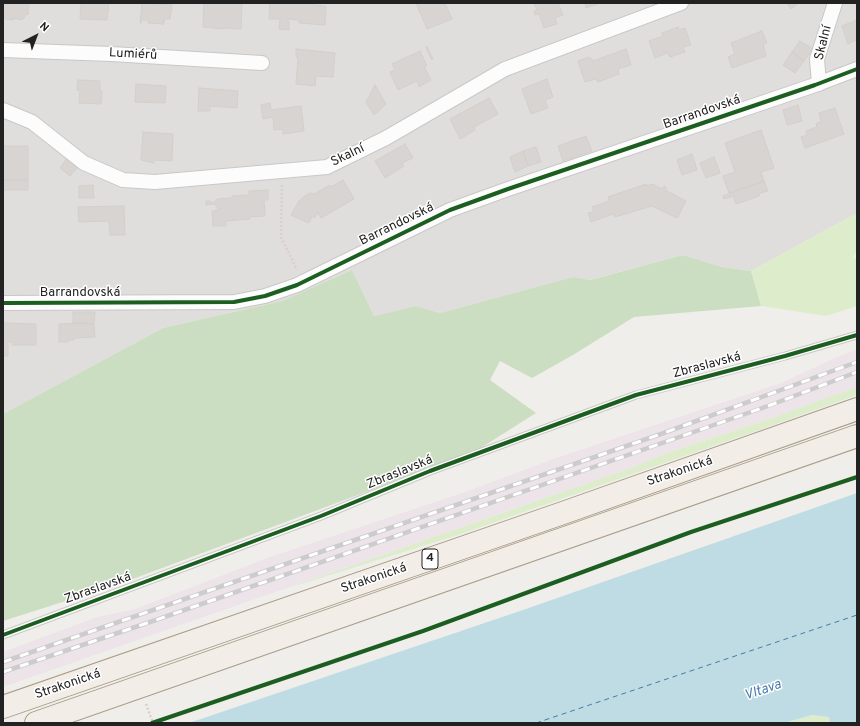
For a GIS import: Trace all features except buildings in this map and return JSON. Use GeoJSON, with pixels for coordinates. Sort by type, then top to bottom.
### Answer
{"type":"FeatureCollection","features":[{"type":"Feature","properties":{"kind":"main road","name":"Strakonická"},"geometry":{"type":"LineString","coordinates":[[3,707],[560,514],[857,409]]}},
{"type":"Feature","properties":{"kind":"main road","name":"Strakonická"},"geometry":{"type":"LineString","coordinates":[[36,723],[857,436]]}},
{"type":"Feature","properties":{"kind":"street","name":"Skalní"},"geometry":{"type":"LineString","coordinates":[[3,110],[32,122],[84,163],[123,180],[154,182],[326,167],[386,138],[505,69],[681,3]]}},
{"type":"Feature","properties":{"kind":"street","name":"Skalní"},"geometry":{"type":"LineString","coordinates":[[819,84],[817,59],[835,3]]}},
{"type":"Feature","properties":{"kind":"street","name":"Lumiérů"},"geometry":{"type":"LineString","coordinates":[[3,50],[111,54],[262,63]]}},
{"type":"Feature","properties":{"kind":"street","name":"Barrandovská"},"geometry":{"type":"LineString","coordinates":[[3,303],[234,302],[265,296],[297,286],[450,210],[819,84],[857,69]]}},
{"type":"Feature","properties":{"kind":"lane","name":"Zbraslavská"},"geometry":{"type":"LineString","coordinates":[[3,635],[313,519],[430,471],[636,395],[785,356],[857,335]]}},
{"type":"Feature","properties":{"kind":"path"},"geometry":{"type":"LineString","coordinates":[[282,178],[281,237],[297,270]]}},
{"type":"Feature","properties":{"kind":"path"},"geometry":{"type":"LineString","coordinates":[[152,723],[160,720]]}},
{"type":"Feature","properties":{"kind":"shaded area"},"geometry":{"type":"Polygon","coordinates":[[[3,3],[857,3],[857,213],[751,271],[722,267],[683,255],[589,280],[573,277],[440,313],[416,306],[374,316],[352,270],[282,301],[163,328],[3,414],[3,3]]]}},
{"type":"Feature","properties":{"kind":"shaded area"},"geometry":{"type":"Polygon","coordinates":[[[857,349],[857,387],[847,391],[3,687],[3,652],[97,617],[135,609],[270,557],[471,490],[553,459],[781,383],[857,349]]]}},
{"type":"Feature","properties":{"kind":"green space"},"geometry":{"type":"Polygon","coordinates":[[[857,213],[857,250],[853,258],[857,259],[857,306],[826,316],[761,306],[751,271],[857,213]]]}},
{"type":"Feature","properties":{"kind":"green space"},"geometry":{"type":"Polygon","coordinates":[[[683,255],[722,267],[751,271],[761,306],[634,317],[573,355],[532,378],[500,361],[490,380],[536,413],[476,451],[122,583],[3,621],[3,414],[163,328],[282,301],[352,270],[374,316],[416,306],[440,313],[573,277],[590,280],[683,255]]]}},
{"type":"Feature","properties":{"kind":"green space"},"geometry":{"type":"Polygon","coordinates":[[[857,387],[857,395],[762,429],[455,536],[282,590],[631,468],[667,453],[772,418],[857,387]]]}},
{"type":"Feature","properties":{"kind":"green space"},"geometry":{"type":"Polygon","coordinates":[[[812,715],[829,717],[830,723],[784,723],[812,715]]]}},
{"type":"Feature","properties":{"kind":"water","name":"Vltava"},"geometry":{"type":"Polygon","coordinates":[[[857,493],[857,723],[830,723],[829,717],[812,715],[784,723],[189,723],[523,610],[857,493]]]}},
{"type":"Feature","properties":{"kind":"ferry route"},"geometry":{"type":"LineString","coordinates":[[536,723],[857,615]]}},
{"type":"Feature","properties":{"kind":"railway"},"geometry":{"type":"LineString","coordinates":[[3,662],[661,434],[857,362]]}},
{"type":"Feature","properties":{"kind":"railway"},"geometry":{"type":"LineString","coordinates":[[3,672],[768,406],[857,372]]}},
{"type":"Feature","properties":{"kind":"cycle path"},"geometry":{"type":"LineString","coordinates":[[3,303],[234,302],[265,296],[297,285],[450,210],[815,85],[857,69]]}},
{"type":"Feature","properties":{"kind":"cycle path"},"geometry":{"type":"LineString","coordinates":[[3,635],[321,516],[430,471],[636,395],[785,356],[857,335]]}},
{"type":"Feature","properties":{"kind":"cycle path"},"geometry":{"type":"LineString","coordinates":[[152,723],[423,631],[691,532],[857,477]]}}]}
